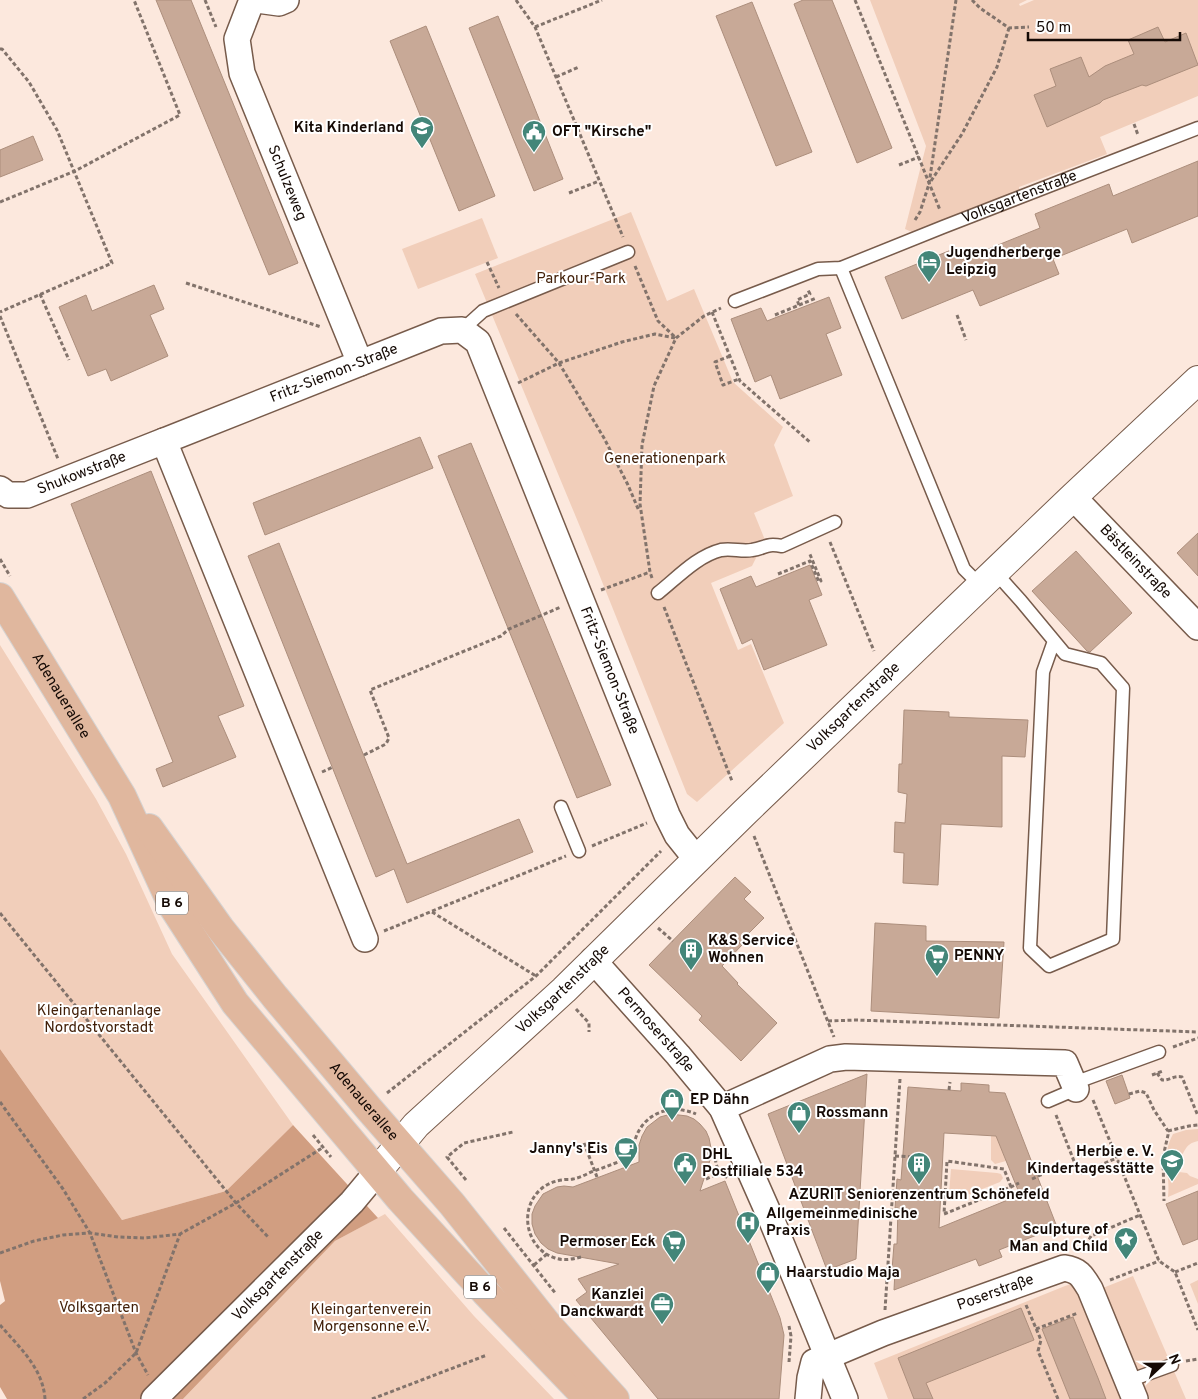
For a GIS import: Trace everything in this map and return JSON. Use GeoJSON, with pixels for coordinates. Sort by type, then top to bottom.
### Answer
{"type":"FeatureCollection","features":[{"type":"Feature","properties":{"kind":"main road","name":"Volksgartenstraße"},"geometry":{"type":"LineString","coordinates":[[377,1172],[428,1114],[519,1032],[744,813],[1198,380]]}},
{"type":"Feature","properties":{"kind":"main road","name":"Adenauerallee"},"geometry":{"type":"LineString","coordinates":[[0,597],[122,796],[174,907],[235,1002],[377,1172],[485,1292],[588,1399]]}},
{"type":"Feature","properties":{"kind":"main road","name":"Adenauerallee"},"geometry":{"type":"LineString","coordinates":[[122,796],[155,834],[220,928],[369,1109],[452,1204],[549,1326],[615,1399]]}},
{"type":"Feature","properties":{"kind":"street","name":"Schulzeweg"},"geometry":{"type":"LineString","coordinates":[[252,0],[237,39],[242,73],[360,363]]}},
{"type":"Feature","properties":{"kind":"street"},"geometry":{"type":"LineString","coordinates":[[257,0],[279,3],[286,0]]}},
{"type":"Feature","properties":{"kind":"street","name":"Fritz-Siemon-Straße"},"geometry":{"type":"LineString","coordinates":[[164,441],[441,331],[462,330],[478,342],[672,825],[697,860]]}},
{"type":"Feature","properties":{"kind":"street"},"geometry":{"type":"LineString","coordinates":[[164,441],[365,939]]}},
{"type":"Feature","properties":{"kind":"street","name":"Shukowstraße"},"geometry":{"type":"LineString","coordinates":[[0,489],[8,495],[27,495],[164,441]]}},
{"type":"Feature","properties":{"kind":"street","name":"Bästleinstraße"},"geometry":{"type":"LineString","coordinates":[[1073,498],[1198,627]]}},
{"type":"Feature","properties":{"kind":"street","name":"Permoserstraße"},"geometry":{"type":"LineString","coordinates":[[594,960],[672,1048],[710,1112],[772,1221],[827,1356]]}},
{"type":"Feature","properties":{"kind":"street"},"geometry":{"type":"LineString","coordinates":[[710,1112],[830,1059],[842,1057],[1065,1062],[1078,1084]]}},
{"type":"Feature","properties":{"kind":"street","name":"Volksgartenstraße"},"geometry":{"type":"LineString","coordinates":[[154,1399],[352,1202],[377,1172]]}},
{"type":"Feature","properties":{"kind":"street","name":"Poserstraße"},"geometry":{"type":"LineString","coordinates":[[827,1356],[883,1333],[1017,1284],[1064,1268],[1073,1269]]}},
{"type":"Feature","properties":{"kind":"street"},"geometry":{"type":"LineString","coordinates":[[1073,1269],[1082,1276],[1093,1297],[1131,1390]]}},
{"type":"Feature","properties":{"kind":"street"},"geometry":{"type":"LineString","coordinates":[[808,1399],[814,1362],[827,1356],[845,1399]]}},
{"type":"Feature","properties":{"kind":"lane","name":"Volksgartenstraße"},"geometry":{"type":"LineString","coordinates":[[735,301],[818,269],[841,268],[1198,128]]}},
{"type":"Feature","properties":{"kind":"lane"},"geometry":{"type":"LineString","coordinates":[[462,330],[483,311],[628,252]]}},
{"type":"Feature","properties":{"kind":"lane"},"geometry":{"type":"LineString","coordinates":[[841,268],[964,569],[988,579],[1021,601],[1065,654],[1102,663],[1123,688],[1113,939],[1049,966],[1030,948],[1043,672],[1054,641]]}},
{"type":"Feature","properties":{"kind":"lane"},"geometry":{"type":"LineString","coordinates":[[658,593],[697,562],[713,552],[732,549],[751,550],[773,544],[782,546],[829,525]]}},
{"type":"Feature","properties":{"kind":"lane"},"geometry":{"type":"LineString","coordinates":[[561,807],[579,851]]}},
{"type":"Feature","properties":{"kind":"lane"},"geometry":{"type":"LineString","coordinates":[[1049,1101],[1078,1084],[1158,1052]]}},
{"type":"Feature","properties":{"kind":"lane"},"geometry":{"type":"LineString","coordinates":[[1131,1390],[1172,1365]]}},
{"type":"Feature","properties":{"kind":"path"},"geometry":{"type":"LineString","coordinates":[[0,202],[75,171],[180,115],[134,0]]}},
{"type":"Feature","properties":{"kind":"path"},"geometry":{"type":"LineString","coordinates":[[516,0],[534,27],[658,321],[676,338]]}},
{"type":"Feature","properties":{"kind":"path"},"geometry":{"type":"LineString","coordinates":[[534,27],[602,0]]}},
{"type":"Feature","properties":{"kind":"path"},"geometry":{"type":"LineString","coordinates":[[855,0],[947,226]]}},
{"type":"Feature","properties":{"kind":"path"},"geometry":{"type":"LineString","coordinates":[[902,244],[920,212],[929,184],[956,0]]}},
{"type":"Feature","properties":{"kind":"path"},"geometry":{"type":"LineString","coordinates":[[972,0],[980,8],[1009,28],[1029,27]]}},
{"type":"Feature","properties":{"kind":"path"},"geometry":{"type":"LineString","coordinates":[[929,184],[962,134],[997,67],[1009,28]]}},
{"type":"Feature","properties":{"kind":"path"},"geometry":{"type":"LineString","coordinates":[[1,48],[29,82],[57,130],[112,263],[40,294],[0,314],[66,480]]}},
{"type":"Feature","properties":{"kind":"path"},"geometry":{"type":"LineString","coordinates":[[556,77],[579,67]]}},
{"type":"Feature","properties":{"kind":"path"},"geometry":{"type":"LineString","coordinates":[[899,165],[919,157]]}},
{"type":"Feature","properties":{"kind":"path"},"geometry":{"type":"LineString","coordinates":[[570,194],[599,181]]}},
{"type":"Feature","properties":{"kind":"path"},"geometry":{"type":"LineString","coordinates":[[487,262],[505,302],[559,363],[604,438],[642,516]]}},
{"type":"Feature","properties":{"kind":"path"},"geometry":{"type":"LineString","coordinates":[[186,283],[349,337]]}},
{"type":"Feature","properties":{"kind":"path"},"geometry":{"type":"LineString","coordinates":[[40,294],[69,360]]}},
{"type":"Feature","properties":{"kind":"path"},"geometry":{"type":"LineString","coordinates":[[775,315],[816,298]]}},
{"type":"Feature","properties":{"kind":"path"},"geometry":{"type":"LineString","coordinates":[[512,386],[559,363],[622,342],[655,334],[676,338],[704,316],[735,301]]}},
{"type":"Feature","properties":{"kind":"path"},"geometry":{"type":"LineString","coordinates":[[712,312],[740,381],[811,443]]}},
{"type":"Feature","properties":{"kind":"path"},"geometry":{"type":"LineString","coordinates":[[957,316],[966,340]]}},
{"type":"Feature","properties":{"kind":"path"},"geometry":{"type":"LineString","coordinates":[[730,356],[714,362],[723,385],[739,379]]}},
{"type":"Feature","properties":{"kind":"path"},"geometry":{"type":"LineString","coordinates":[[829,525],[874,651]]}},
{"type":"Feature","properties":{"kind":"path"},"geometry":{"type":"LineString","coordinates":[[778,574],[810,561],[819,582],[821,581],[812,560]]}},
{"type":"Feature","properties":{"kind":"path"},"geometry":{"type":"LineString","coordinates":[[364,755],[386,744],[389,738],[370,690],[501,636],[509,629],[542,615]]}},
{"type":"Feature","properties":{"kind":"path"},"geometry":{"type":"LineString","coordinates":[[365,939],[579,851],[672,825]]}},
{"type":"Feature","properties":{"kind":"path"},"geometry":{"type":"LineString","coordinates":[[385,1095],[536,976],[672,825]]}},
{"type":"Feature","properties":{"kind":"path"},"geometry":{"type":"LineString","coordinates":[[753,835],[842,1057]]}},
{"type":"Feature","properties":{"kind":"path"},"geometry":{"type":"LineString","coordinates":[[431,912],[536,976]]}},
{"type":"Feature","properties":{"kind":"path"},"geometry":{"type":"LineString","coordinates":[[0,913],[236,1203],[269,1238]]}},
{"type":"Feature","properties":{"kind":"path"},"geometry":{"type":"LineString","coordinates":[[571,1004],[589,1022],[589,1032]]}},
{"type":"Feature","properties":{"kind":"path"},"geometry":{"type":"LineString","coordinates":[[828,1021],[856,1020],[1198,1032]]}},
{"type":"Feature","properties":{"kind":"path"},"geometry":{"type":"LineString","coordinates":[[1158,1052],[1198,1038]]}},
{"type":"Feature","properties":{"kind":"path"},"geometry":{"type":"LineString","coordinates":[[883,1333],[901,1058]]}},
{"type":"Feature","properties":{"kind":"path"},"geometry":{"type":"LineString","coordinates":[[1152,1075],[1163,1070]]}},
{"type":"Feature","properties":{"kind":"path"},"geometry":{"type":"LineString","coordinates":[[1158,1073],[1162,1080],[1182,1076],[1198,1116]]}},
{"type":"Feature","properties":{"kind":"path"},"geometry":{"type":"LineString","coordinates":[[1078,1084],[1117,1158],[1159,1261],[1175,1272],[1198,1330]]}},
{"type":"Feature","properties":{"kind":"path"},"geometry":{"type":"LineString","coordinates":[[1129,1094],[1140,1091],[1146,1093],[1154,1110],[1168,1131],[1163,1157],[1164,1201]]}},
{"type":"Feature","properties":{"kind":"path"},"geometry":{"type":"LineString","coordinates":[[1049,1101],[1079,1174],[1117,1158]]}},
{"type":"Feature","properties":{"kind":"path"},"geometry":{"type":"LineString","coordinates":[[0,1102],[62,1189],[90,1233],[136,1353]]}},
{"type":"Feature","properties":{"kind":"path"},"geometry":{"type":"LineString","coordinates":[[582,1257],[568,1260],[555,1258],[547,1254],[535,1243],[529,1233],[528,1210],[540,1190],[550,1183],[572,1180],[634,1156],[634,1141],[642,1125],[650,1117],[662,1111],[674,1108],[710,1112]]}},
{"type":"Feature","properties":{"kind":"path"},"geometry":{"type":"LineString","coordinates":[[1168,1131],[1198,1125]]}},
{"type":"Feature","properties":{"kind":"path"},"geometry":{"type":"LineString","coordinates":[[447,1157],[464,1143],[513,1132]]}},
{"type":"Feature","properties":{"kind":"path"},"geometry":{"type":"LineString","coordinates":[[584,1143],[597,1177]]}},
{"type":"Feature","properties":{"kind":"path"},"geometry":{"type":"LineString","coordinates":[[0,1253],[34,1241],[63,1235],[90,1233],[145,1238],[180,1234],[236,1203],[322,1148]]}},
{"type":"Feature","properties":{"kind":"path"},"geometry":{"type":"LineString","coordinates":[[717,1148],[715,1160],[720,1173],[731,1180]]}},
{"type":"Feature","properties":{"kind":"path"},"geometry":{"type":"LineString","coordinates":[[894,1156],[913,1157]]}},
{"type":"Feature","properties":{"kind":"path"},"geometry":{"type":"LineString","coordinates":[[1011,1187],[1004,1169],[947,1161],[944,1214],[1019,1184]]}},
{"type":"Feature","properties":{"kind":"path"},"geometry":{"type":"LineString","coordinates":[[1032,1179],[1049,1172]]}},
{"type":"Feature","properties":{"kind":"path"},"geometry":{"type":"LineString","coordinates":[[706,1179],[720,1173]]}},
{"type":"Feature","properties":{"kind":"path"},"geometry":{"type":"LineString","coordinates":[[1073,1269],[1091,1236],[1140,1215]]}},
{"type":"Feature","properties":{"kind":"path"},"geometry":{"type":"LineString","coordinates":[[83,1399],[105,1383],[136,1353],[180,1234]]}},
{"type":"Feature","properties":{"kind":"path"},"geometry":{"type":"LineString","coordinates":[[534,1265],[547,1254]]}},
{"type":"Feature","properties":{"kind":"path"},"geometry":{"type":"LineString","coordinates":[[1036,1329],[1159,1261]]}},
{"type":"Feature","properties":{"kind":"path"},"geometry":{"type":"LineString","coordinates":[[1175,1272],[1198,1262]]}},
{"type":"Feature","properties":{"kind":"path"},"geometry":{"type":"LineString","coordinates":[[1017,1284],[1041,1340],[1038,1351],[1058,1399]]}},
{"type":"Feature","properties":{"kind":"path"},"geometry":{"type":"LineString","coordinates":[[788,1322],[791,1336],[789,1371]]}},
{"type":"Feature","properties":{"kind":"path"},"geometry":{"type":"LineString","coordinates":[[0,1325],[27,1355],[38,1372],[45,1399]]}},
{"type":"Feature","properties":{"kind":"path"},"geometry":{"type":"LineString","coordinates":[[372,1399],[487,1355]]}},
{"type":"Feature","properties":{"kind":"green space"},"geometry":{"type":"Polygon","coordinates":[[[870,0],[1027,0],[1019,4],[1020,6],[1034,0],[1198,0],[1198,96],[1100,137],[1107,154],[1019,187],[1020,192],[914,233],[905,229],[926,146],[870,0]]]}},
{"type":"Feature","properties":{"kind":"green space","name":"Generationenpark"},"geometry":{"type":"Polygon","coordinates":[[[631,212],[667,301],[694,289],[733,382],[783,427],[774,445],[793,496],[754,513],[765,540],[752,566],[711,583],[738,650],[751,644],[784,723],[697,802],[687,794],[583,534],[475,274],[631,212]]]}},
{"type":"Feature","properties":{"kind":"green space"},"geometry":{"type":"Polygon","coordinates":[[[482,218],[498,258],[418,289],[402,249],[482,218]]]}},
{"type":"Feature","properties":{"kind":"green space","name":"Kleingartenanlage Nordostvorstadt"},"geometry":{"type":"Polygon","coordinates":[[[0,645],[96,799],[126,854],[172,954],[293,1125],[226,1191],[122,1220],[0,1049],[0,645]]]}},
{"type":"Feature","properties":{"kind":"green space","name":"Volksgarten"},"geometry":{"type":"Polygon","coordinates":[[[0,1049],[122,1220],[226,1191],[293,1125],[378,1218],[335,1241],[183,1399],[7,1399],[0,1387],[0,1305],[5,1301],[0,1281],[0,1049]]]}},
{"type":"Feature","properties":{"kind":"green space"},"geometry":{"type":"Polygon","coordinates":[[[1198,1129],[1198,1141],[1190,1144],[1176,1162],[1179,1172],[1187,1173],[1198,1179],[1198,1184],[1168,1197],[1166,1158],[1169,1143],[1173,1134],[1198,1129]]]}},
{"type":"Feature","properties":{"kind":"green space"},"geometry":{"type":"Polygon","coordinates":[[[991,1136],[997,1136],[1006,1161],[995,1164],[991,1160],[991,1136]]]}},
{"type":"Feature","properties":{"kind":"green space"},"geometry":{"type":"Polygon","coordinates":[[[951,1169],[997,1173],[1001,1174],[1003,1178],[1000,1182],[952,1201],[949,1194],[951,1169]]]}},
{"type":"Feature","properties":{"kind":"green space","name":"Kleingartenverein Morgensonne e.V."},"geometry":{"type":"Polygon","coordinates":[[[385,1214],[474,1316],[554,1399],[183,1399],[335,1241],[385,1214]]]}},
{"type":"Feature","properties":{"kind":"green space"},"geometry":{"type":"Polygon","coordinates":[[[1133,1276],[1186,1399],[888,1399],[874,1363],[1065,1286],[1077,1282],[1085,1295],[1133,1276]]]}},
{"type":"Feature","properties":{"kind":"green space"},"geometry":{"type":"Polygon","coordinates":[[[1198,1280],[1198,1304],[1190,1284],[1198,1280]]]}},
{"type":"Feature","properties":{"kind":"building"},"geometry":{"type":"Polygon","coordinates":[[[156,0],[191,0],[298,263],[269,275],[156,0]]]}},
{"type":"Feature","properties":{"kind":"building"},"geometry":{"type":"Polygon","coordinates":[[[803,0],[832,0],[892,148],[857,163],[794,4],[803,0]]]}},
{"type":"Feature","properties":{"kind":"building"},"geometry":{"type":"Polygon","coordinates":[[[752,2],[812,152],[776,166],[716,16],[752,2]]]}},
{"type":"Feature","properties":{"kind":"building"},"geometry":{"type":"Polygon","coordinates":[[[498,16],[563,179],[534,191],[469,28],[498,16]]]}},
{"type":"Feature","properties":{"kind":"building"},"geometry":{"type":"Polygon","coordinates":[[[426,26],[495,196],[459,211],[390,41],[426,26]]]}},
{"type":"Feature","properties":{"kind":"building"},"geometry":{"type":"Polygon","coordinates":[[[1158,27],[1165,42],[1186,33],[1198,65],[1146,86],[1142,85],[1103,100],[1047,127],[1034,95],[1056,86],[1050,69],[1081,57],[1089,77],[1105,66],[1134,54],[1128,40],[1158,27]]]}},
{"type":"Feature","properties":{"kind":"building"},"geometry":{"type":"Polygon","coordinates":[[[33,136],[43,160],[0,177],[0,150],[33,136]]]}},
{"type":"Feature","properties":{"kind":"building"},"geometry":{"type":"Polygon","coordinates":[[[1198,161],[1198,216],[1132,243],[1127,229],[1053,259],[1059,274],[980,306],[973,290],[902,319],[885,277],[956,248],[961,260],[1040,228],[1035,214],[1109,184],[1113,196],[1198,161]]]}},
{"type":"Feature","properties":{"kind":"building"},"geometry":{"type":"Polygon","coordinates":[[[154,285],[164,309],[150,315],[168,356],[111,381],[106,369],[88,376],[59,307],[86,295],[92,311],[154,285]]]}},
{"type":"Feature","properties":{"kind":"building"},"geometry":{"type":"Polygon","coordinates":[[[829,297],[841,328],[826,334],[842,375],[780,399],[771,375],[755,382],[731,319],[761,308],[767,321],[829,297]]]}},
{"type":"Feature","properties":{"kind":"building"},"geometry":{"type":"Polygon","coordinates":[[[420,437],[433,468],[265,535],[253,503],[420,437]]]}},
{"type":"Feature","properties":{"kind":"building"},"geometry":{"type":"Polygon","coordinates":[[[471,443],[611,785],[577,798],[438,456],[471,443]]]}},
{"type":"Feature","properties":{"kind":"building"},"geometry":{"type":"Polygon","coordinates":[[[151,471],[244,706],[218,716],[236,757],[163,787],[156,769],[173,762],[71,504],[151,471]]]}},
{"type":"Feature","properties":{"kind":"building"},"geometry":{"type":"Polygon","coordinates":[[[1198,533],[1198,576],[1177,553],[1198,533]]]}},
{"type":"Feature","properties":{"kind":"building"},"geometry":{"type":"Polygon","coordinates":[[[279,543],[407,864],[519,819],[533,852],[407,903],[394,869],[376,877],[248,556],[279,543]]]}},
{"type":"Feature","properties":{"kind":"building"},"geometry":{"type":"Polygon","coordinates":[[[1076,551],[1132,613],[1090,652],[1032,591],[1076,551]]]}},
{"type":"Feature","properties":{"kind":"building"},"geometry":{"type":"Polygon","coordinates":[[[810,565],[822,595],[809,600],[827,645],[764,670],[752,639],[742,644],[720,589],[751,576],[756,587],[810,565]]]}},
{"type":"Feature","properties":{"kind":"building"},"geometry":{"type":"Polygon","coordinates":[[[904,710],[949,712],[949,717],[1028,720],[1025,757],[1002,756],[1002,827],[941,824],[938,885],[903,883],[904,853],[894,852],[895,822],[905,823],[907,794],[898,792],[899,764],[902,764],[904,710]]]}},
{"type":"Feature","properties":{"kind":"building","name":"K&S Service Wohnen"},"geometry":{"type":"Polygon","coordinates":[[[735,877],[751,892],[744,899],[764,918],[739,943],[742,945],[722,966],[737,984],[777,1023],[741,1061],[699,1020],[702,1016],[649,965],[735,877]]]}},
{"type":"Feature","properties":{"kind":"building","name":"PENNY"},"geometry":{"type":"Polygon","coordinates":[[[875,923],[926,926],[926,941],[1004,942],[999,1018],[871,1011],[875,923]]]}},
{"type":"Feature","properties":{"kind":"building"},"geometry":{"type":"Polygon","coordinates":[[[867,1074],[856,1259],[827,1270],[768,1114],[867,1074]]]}},
{"type":"Feature","properties":{"kind":"building"},"geometry":{"type":"Polygon","coordinates":[[[1122,1075],[1130,1098],[1115,1104],[1106,1081],[1122,1075]]]}},
{"type":"Feature","properties":{"kind":"building","name":"AZURIT Seniorenzentrum Schönefeld"},"geometry":{"type":"Polygon","coordinates":[[[961,1083],[989,1085],[989,1092],[1005,1093],[1057,1227],[999,1250],[1002,1257],[979,1266],[976,1259],[894,1290],[895,1270],[892,1270],[894,1244],[897,1244],[898,1208],[895,1208],[897,1179],[901,1180],[908,1087],[961,1091],[961,1083]],[[944,1133],[939,1228],[1020,1195],[996,1136],[944,1133]]]}},
{"type":"Feature","properties":{"kind":"building","name":"Permoser Eck"},"geometry":{"type":"Polygon","coordinates":[[[671,1114],[694,1119],[706,1131],[711,1148],[711,1157],[700,1191],[725,1181],[780,1318],[784,1335],[779,1399],[658,1399],[576,1300],[587,1292],[578,1279],[619,1264],[557,1253],[541,1243],[535,1234],[532,1214],[543,1194],[557,1187],[573,1187],[639,1162],[639,1145],[647,1127],[660,1117],[671,1114]]]}},
{"type":"Feature","properties":{"kind":"building"},"geometry":{"type":"Polygon","coordinates":[[[1198,1191],[1198,1239],[1183,1245],[1166,1204],[1198,1191]]]}},
{"type":"Feature","properties":{"kind":"building"},"geometry":{"type":"Polygon","coordinates":[[[1021,1308],[1034,1340],[926,1383],[933,1399],[914,1399],[898,1358],[1021,1308]]]}},
{"type":"Feature","properties":{"kind":"building"},"geometry":{"type":"Polygon","coordinates":[[[1073,1317],[1106,1399],[1070,1399],[1042,1329],[1073,1317]]]}},
{"type":"Feature","properties":{"kind":"place","name":"Kita Kinderland"},"geometry":{"type":"Point","coordinates":[422,149]}},
{"type":"Feature","properties":{"kind":"place","name":"OFT \"Kirsche\""},"geometry":{"type":"Point","coordinates":[534,153]}},
{"type":"Feature","properties":{"kind":"place","name":"Jugendherberge Leipzig"},"geometry":{"type":"Point","coordinates":[929,283]}},
{"type":"Feature","properties":{"kind":"place","name":"K&S Service Wohnen"},"geometry":{"type":"Point","coordinates":[691,971]}},
{"type":"Feature","properties":{"kind":"place","name":"PENNY"},"geometry":{"type":"Point","coordinates":[937,977]}},
{"type":"Feature","properties":{"kind":"place","name":"EP Dähn"},"geometry":{"type":"Point","coordinates":[672,1121]}},
{"type":"Feature","properties":{"kind":"place","name":"Rossmann"},"geometry":{"type":"Point","coordinates":[799,1134]}},
{"type":"Feature","properties":{"kind":"place","name":"Janny's Eis"},"geometry":{"type":"Point","coordinates":[626,1170]}},
{"type":"Feature","properties":{"kind":"place","name":"Herbie e. V. Kindertagesstätte"},"geometry":{"type":"Point","coordinates":[1172,1182]}},
{"type":"Feature","properties":{"kind":"place","name":"DHL Postfiliale 534"},"geometry":{"type":"Point","coordinates":[685,1185]}},
{"type":"Feature","properties":{"kind":"place","name":"AZURIT Seniorenzentrum Schönefeld"},"geometry":{"type":"Point","coordinates":[919,1185]}},
{"type":"Feature","properties":{"kind":"place","name":"Allgemeinmedinische Praxis"},"geometry":{"type":"Point","coordinates":[748,1244]}},
{"type":"Feature","properties":{"kind":"place","name":"Sculpture of Man and Child"},"geometry":{"type":"Point","coordinates":[1126,1260]}},
{"type":"Feature","properties":{"kind":"place","name":"Permoser Eck"},"geometry":{"type":"Point","coordinates":[674,1263]}},
{"type":"Feature","properties":{"kind":"place","name":"Haarstudio Maja"},"geometry":{"type":"Point","coordinates":[768,1294]}},
{"type":"Feature","properties":{"kind":"place","name":"Kanzlei Danckwardt"},"geometry":{"type":"Point","coordinates":[662,1325]}},
{"type":"Feature","properties":{"kind":"park label","name":"Parkour-Park"},"geometry":{"type":"Point","coordinates":[581,279]}}]}
